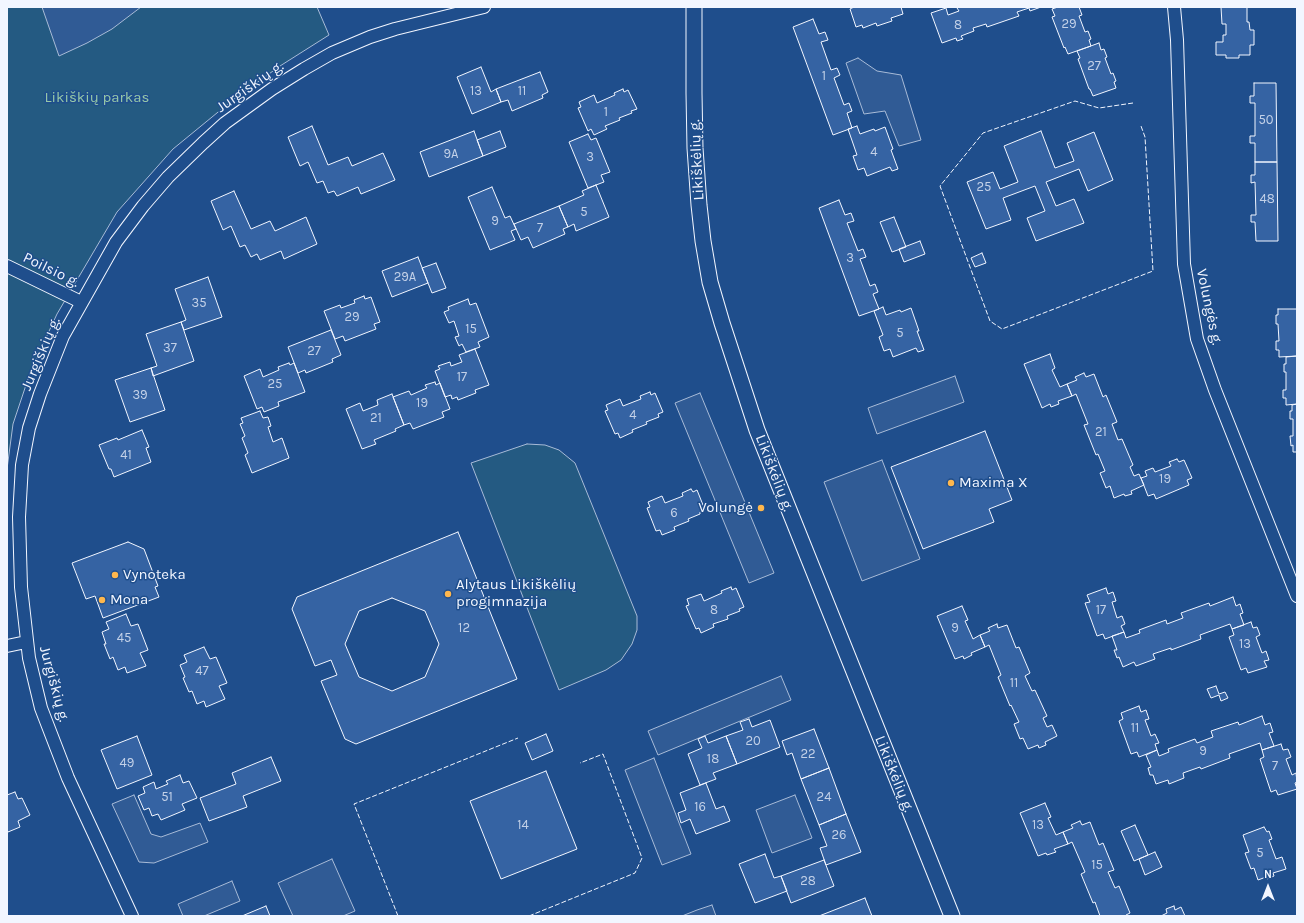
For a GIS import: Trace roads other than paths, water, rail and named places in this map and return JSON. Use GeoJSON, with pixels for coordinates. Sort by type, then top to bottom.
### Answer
{"type":"FeatureCollection","features":[{"type":"Feature","properties":{"kind":"street","name":"Jurgiškių g."},"geometry":{"type":"LineString","coordinates":[[132,916],[68,778],[58,753],[41,708],[26,642],[21,587],[19,517],[22,465],[29,428],[40,394],[64,336],[116,242],[143,206],[168,177],[198,147],[240,112],[278,85],[332,53],[370,37],[395,29],[484,7]]}},
{"type":"Feature","properties":{"kind":"street","name":"Likiškėlių g."},"geometry":{"type":"LineString","coordinates":[[694,7],[695,148],[703,241],[710,282],[757,430],[952,916]]}},
{"type":"Feature","properties":{"kind":"street","name":"Volungės g."},"geometry":{"type":"LineString","coordinates":[[1174,7],[1178,54],[1184,264],[1197,339],[1215,390],[1297,596]]}},
{"type":"Feature","properties":{"kind":"street","name":"Poilsio g."},"geometry":{"type":"LineString","coordinates":[[7,266],[82,302]]}},
{"type":"Feature","properties":{"kind":"street"},"geometry":{"type":"LineString","coordinates":[[7,646],[26,642]]}},
{"type":"Feature","properties":{"kind":"place","name":"Maxima X"},"geometry":{"type":"Point","coordinates":[951,483]}},
{"type":"Feature","properties":{"kind":"place","name":"Volungė"},"geometry":{"type":"Point","coordinates":[761,508]}},
{"type":"Feature","properties":{"kind":"place","name":"Vynoteka"},"geometry":{"type":"Point","coordinates":[115,575]}},
{"type":"Feature","properties":{"kind":"place","name":"Alytaus Likiškėlių progimnazija"},"geometry":{"type":"Point","coordinates":[448,594]}},
{"type":"Feature","properties":{"kind":"place","name":"Mona"},"geometry":{"type":"Point","coordinates":[102,600]}},
{"type":"Feature","properties":{"kind":"park label","name":"Likiškių parkas"},"geometry":{"type":"Point","coordinates":[97,98]}}]}
